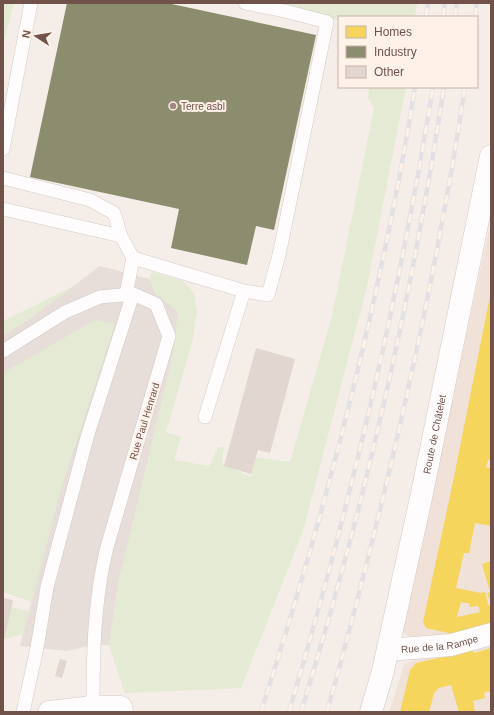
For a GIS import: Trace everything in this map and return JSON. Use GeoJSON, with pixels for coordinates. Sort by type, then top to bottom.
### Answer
{"type":"FeatureCollection","features":[{"type":"Feature","properties":{"kind":"main road","name":"Route de Châtelet"},"geometry":{"type":"LineString","coordinates":[[371,712],[388,650],[421,498],[491,156]]}},
{"type":"Feature","properties":{"kind":"main road","name":"Rue de la Rampe"},"geometry":{"type":"LineString","coordinates":[[388,650],[451,645],[491,634]]}},
{"type":"Feature","properties":{"kind":"main road"},"geometry":{"type":"LineString","coordinates":[[49,712],[93,707],[121,707],[122,712]]}},
{"type":"Feature","properties":{"kind":"lane"},"geometry":{"type":"LineString","coordinates":[[3,149],[31,3]]}},
{"type":"Feature","properties":{"kind":"lane"},"geometry":{"type":"LineString","coordinates":[[134,258],[244,291],[268,295],[279,256],[327,22],[285,11],[244,3]]}},
{"type":"Feature","properties":{"kind":"lane"},"geometry":{"type":"LineString","coordinates":[[3,178],[90,200],[114,213],[121,236],[134,258],[130,294],[88,434],[47,587],[37,648],[23,712]]}},
{"type":"Feature","properties":{"kind":"lane"},"geometry":{"type":"LineString","coordinates":[[3,209],[121,236]]}},
{"type":"Feature","properties":{"kind":"lane"},"geometry":{"type":"LineString","coordinates":[[205,417],[244,291]]}},
{"type":"Feature","properties":{"kind":"lane","name":"Rue Paul Henrard"},"geometry":{"type":"LineString","coordinates":[[3,351],[65,312],[100,297],[130,294],[156,304],[169,336],[100,575],[93,646],[93,707]]}},
{"type":"Feature","properties":{"kind":"shaded area"},"geometry":{"type":"Polygon","coordinates":[[[491,221],[491,634],[435,646],[401,633],[491,221]]]}},
{"type":"Feature","properties":{"kind":"shaded area"},"geometry":{"type":"Polygon","coordinates":[[[100,266],[149,279],[178,312],[178,351],[119,580],[109,645],[93,645],[67,651],[20,646],[59,495],[3,374],[3,335],[26,321],[100,266]]]}},
{"type":"Feature","properties":{"kind":"shaded area"},"geometry":{"type":"Polygon","coordinates":[[[491,638],[491,712],[389,712],[404,665],[422,655],[491,638]]]}},
{"type":"Feature","properties":{"kind":"green space"},"geometry":{"type":"Polygon","coordinates":[[[3,3],[14,3],[3,45],[3,3]]]}},
{"type":"Feature","properties":{"kind":"green space"},"geometry":{"type":"Polygon","coordinates":[[[266,3],[417,3],[415,16],[338,16],[338,20],[266,3]]]}},
{"type":"Feature","properties":{"kind":"green space"},"geometry":{"type":"Polygon","coordinates":[[[369,88],[406,88],[367,286],[303,531],[241,688],[125,693],[109,645],[119,580],[173,353],[178,312],[155,293],[149,279],[152,272],[183,281],[194,293],[197,312],[192,343],[166,432],[181,437],[174,460],[209,466],[218,447],[224,447],[222,464],[251,477],[254,457],[290,462],[332,316],[374,108],[368,98],[369,88]]]}},
{"type":"Feature","properties":{"kind":"green space"},"geometry":{"type":"Polygon","coordinates":[[[74,286],[26,321],[3,335],[3,321],[74,286]]]}},
{"type":"Feature","properties":{"kind":"green space"},"geometry":{"type":"Polygon","coordinates":[[[95,320],[115,324],[59,495],[32,602],[3,592],[3,373],[95,320]]]}},
{"type":"Feature","properties":{"kind":"green space"},"geometry":{"type":"Polygon","coordinates":[[[3,605],[29,611],[23,634],[3,640],[3,605]]]}},
{"type":"Feature","properties":{"kind":"building: Homes"},"geometry":{"type":"Polygon","coordinates":[[[490,296],[491,460],[488,460],[486,467],[491,468],[491,526],[475,523],[469,553],[464,553],[456,588],[481,593],[485,592],[488,604],[491,608],[491,624],[453,634],[426,628],[423,622],[490,296]],[[461,602],[457,617],[480,612],[478,606],[469,607],[470,604],[461,602]]]}},
{"type":"Feature","properties":{"kind":"building: Homes"},"geometry":{"type":"Polygon","coordinates":[[[491,561],[491,598],[489,599],[487,593],[490,592],[482,564],[491,561]]]}},
{"type":"Feature","properties":{"kind":"building: Homes"},"geometry":{"type":"Polygon","coordinates":[[[491,648],[491,691],[484,693],[485,698],[473,701],[475,712],[459,712],[451,685],[439,688],[434,693],[429,712],[400,712],[410,670],[416,663],[473,650],[474,653],[491,648]]]}},
{"type":"Feature","properties":{"kind":"building: Industry","name":"Terre asbl"},"geometry":{"type":"Polygon","coordinates":[[[67,3],[167,3],[316,35],[274,230],[256,226],[247,265],[171,248],[179,209],[30,177],[67,3]]]}},
{"type":"Feature","properties":{"kind":"building: Other"},"geometry":{"type":"Polygon","coordinates":[[[256,348],[295,359],[270,453],[258,450],[251,474],[224,466],[256,348]]]}},
{"type":"Feature","properties":{"kind":"building: Other"},"geometry":{"type":"Polygon","coordinates":[[[3,598],[13,600],[4,640],[3,640],[3,598]]]}},
{"type":"Feature","properties":{"kind":"building: Other"},"geometry":{"type":"Polygon","coordinates":[[[60,659],[67,661],[62,678],[55,676],[60,659]]]}},
{"type":"Feature","properties":{"kind":"railway"},"geometry":{"type":"LineString","coordinates":[[426,16],[428,3]]}},
{"type":"Feature","properties":{"kind":"railway"},"geometry":{"type":"LineString","coordinates":[[443,16],[445,3]]}},
{"type":"Feature","properties":{"kind":"railway"},"geometry":{"type":"LineString","coordinates":[[455,16],[457,3]]}},
{"type":"Feature","properties":{"kind":"railway"},"geometry":{"type":"LineString","coordinates":[[475,16],[477,3]]}},
{"type":"Feature","properties":{"kind":"railway"},"geometry":{"type":"LineString","coordinates":[[261,712],[308,558],[350,402],[386,245],[415,88]]}},
{"type":"Feature","properties":{"kind":"railway"},"geometry":{"type":"LineString","coordinates":[[289,712],[332,558],[371,402],[405,245],[433,88]]}},
{"type":"Feature","properties":{"kind":"railway"},"geometry":{"type":"LineString","coordinates":[[301,712],[345,558],[384,402],[417,245],[444,88]]}},
{"type":"Feature","properties":{"kind":"railway"},"geometry":{"type":"LineString","coordinates":[[327,712],[368,558],[405,402],[438,245],[465,88]]}},
{"type":"Feature","properties":{"kind":"place","name":"Terre asbl"},"geometry":{"type":"Point","coordinates":[173,106]}}]}
